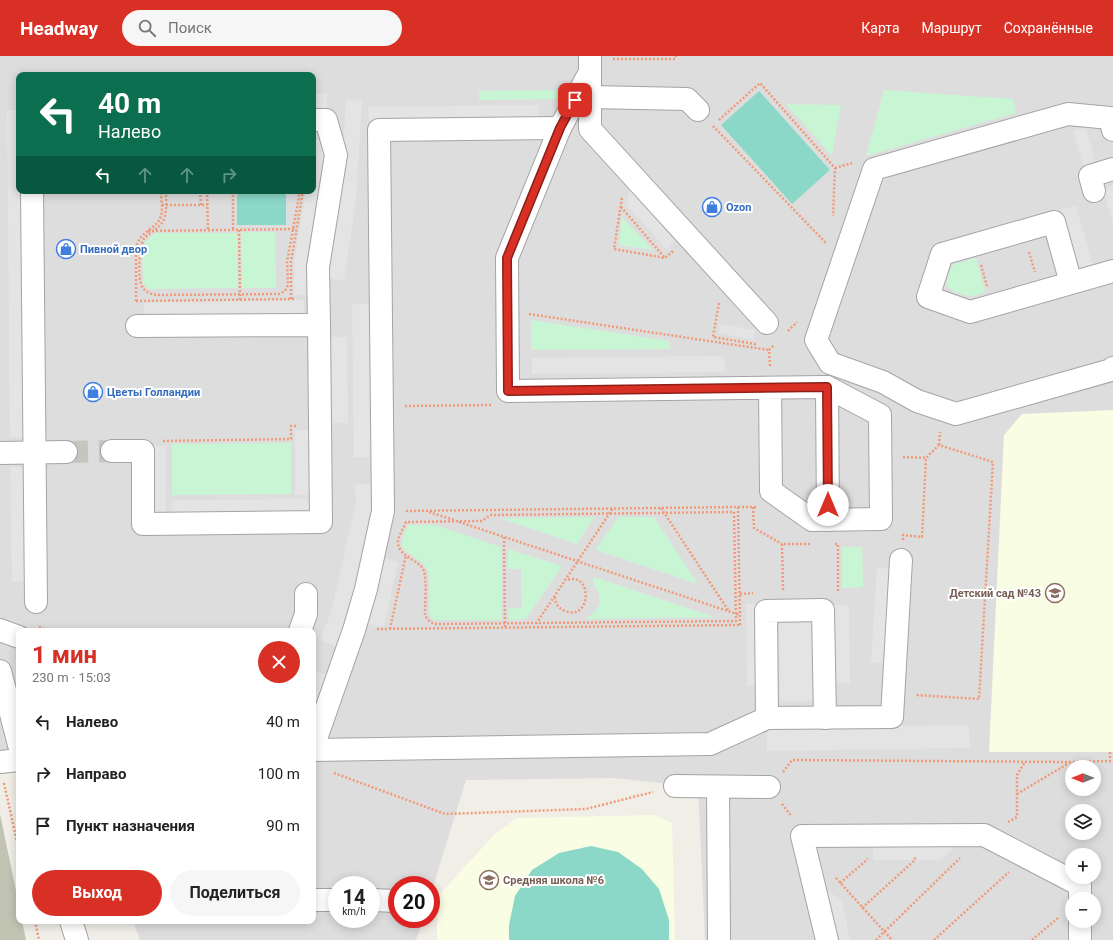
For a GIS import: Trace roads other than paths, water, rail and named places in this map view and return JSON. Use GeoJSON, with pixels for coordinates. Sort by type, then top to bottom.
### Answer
{"type":"FeatureCollection","features":[{"type":"Feature","properties":{"kind":"street"},"geometry":{"type":"LineString","coordinates":[[597,62],[590,97],[590,129],[689,238],[776,329]]}},
{"type":"Feature","properties":{"kind":"street"},"geometry":{"type":"LineString","coordinates":[[597,62],[560,128],[507,258],[508,391],[827,387],[880,415],[881,519],[812,520],[771,491],[770,388]]}},
{"type":"Feature","properties":{"kind":"street"},"geometry":{"type":"LineString","coordinates":[[590,97],[688,99],[698,110]]}},
{"type":"Feature","properties":{"kind":"street"},"geometry":{"type":"LineString","coordinates":[[1113,130],[1110,118],[1068,114],[874,169],[816,340],[830,363],[883,382],[917,401],[956,414],[1111,370],[1113,368]]}},
{"type":"Feature","properties":{"kind":"street"},"geometry":{"type":"LineString","coordinates":[[112,452],[143,451],[143,524],[321,522],[318,267],[336,155],[326,120],[316,120]]}},
{"type":"Feature","properties":{"kind":"street"},"geometry":{"type":"LineString","coordinates":[[316,739],[354,630],[366,589],[383,511],[379,130],[560,128]]}},
{"type":"Feature","properties":{"kind":"street"},"geometry":{"type":"LineString","coordinates":[[1094,191],[1090,176],[1113,169]]}},
{"type":"Feature","properties":{"kind":"street"},"geometry":{"type":"LineString","coordinates":[[32,194],[36,602]]}},
{"type":"Feature","properties":{"kind":"street"},"geometry":{"type":"LineString","coordinates":[[1071,283],[1054,222],[942,254],[928,297],[970,312],[1113,271]]}},
{"type":"Feature","properties":{"kind":"street"},"geometry":{"type":"LineString","coordinates":[[137,326],[319,325]]}},
{"type":"Feature","properties":{"kind":"street"},"geometry":{"type":"LineString","coordinates":[[827,387],[828,520]]}},
{"type":"Feature","properties":{"kind":"street"},"geometry":{"type":"LineString","coordinates":[[0,453],[66,452]]}},
{"type":"Feature","properties":{"kind":"street"},"geometry":{"type":"LineString","coordinates":[[316,748],[710,744],[767,718],[892,717],[901,560]]}},
{"type":"Feature","properties":{"kind":"street"},"geometry":{"type":"LineString","coordinates":[[301,628],[306,614],[306,594]]}},
{"type":"Feature","properties":{"kind":"street"},"geometry":{"type":"LineString","coordinates":[[767,718],[766,610],[823,610],[825,718]]}},
{"type":"Feature","properties":{"kind":"street"},"geometry":{"type":"LineString","coordinates":[[0,630],[16,636]]}},
{"type":"Feature","properties":{"kind":"street"},"geometry":{"type":"LineString","coordinates":[[0,671],[16,733]]}},
{"type":"Feature","properties":{"kind":"street"},"geometry":{"type":"LineString","coordinates":[[2,772],[16,762]]}},
{"type":"Feature","properties":{"kind":"street"},"geometry":{"type":"LineString","coordinates":[[675,786],[770,787]]}},
{"type":"Feature","properties":{"kind":"street"},"geometry":{"type":"LineString","coordinates":[[718,787],[719,940]]}},
{"type":"Feature","properties":{"kind":"street"},"geometry":{"type":"LineString","coordinates":[[828,940],[802,836],[984,835],[1080,885],[1080,892]]}},
{"type":"Feature","properties":{"kind":"street"},"geometry":{"type":"LineString","coordinates":[[316,900],[328,900]]}},
{"type":"Feature","properties":{"kind":"street"},"geometry":{"type":"LineString","coordinates":[[72,924],[77,940]]}},
{"type":"Feature","properties":{"kind":"street"},"geometry":{"type":"LineString","coordinates":[[1080,928],[1080,940]]}},
{"type":"Feature","properties":{"kind":"tunnel"},"geometry":{"type":"LineString","coordinates":[[66,452],[112,451]]}},
{"type":"Feature","properties":{"kind":"place","name":"Ozon"},"geometry":{"type":"Point","coordinates":[712,207]}},
{"type":"Feature","properties":{"kind":"place","name":"Пивной двор"},"geometry":{"type":"Point","coordinates":[66,249]}},
{"type":"Feature","properties":{"kind":"place","name":"Цветы Голландии"},"geometry":{"type":"Point","coordinates":[93,392]}},
{"type":"Feature","properties":{"kind":"place","name":"Детский сад №43"},"geometry":{"type":"Point","coordinates":[1055,593]}},
{"type":"Feature","properties":{"kind":"place","name":"Средняя школа №6"},"geometry":{"type":"Point","coordinates":[489,880]}}]}
